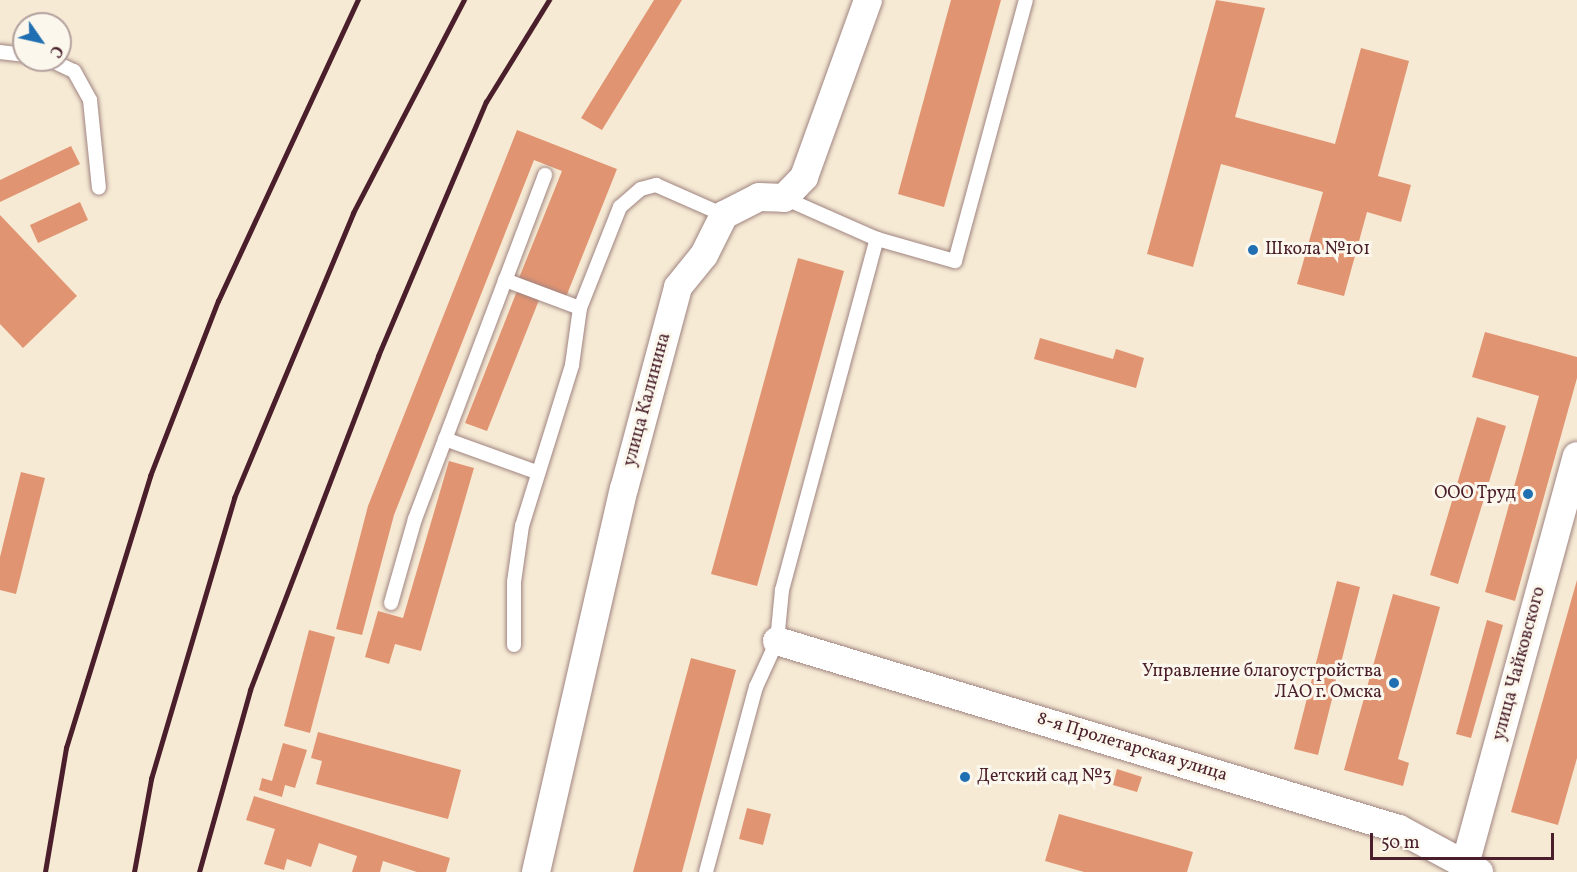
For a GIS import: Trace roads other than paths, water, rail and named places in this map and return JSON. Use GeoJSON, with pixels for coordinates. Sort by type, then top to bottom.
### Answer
{"type":"FeatureCollection","features":[{"type":"Feature","properties":{"kind":"street"},"geometry":{"type":"LineString","coordinates":[[724,215],[759,197],[784,198],[804,177],[819,145],[868,0]]}},
{"type":"Feature","properties":{"kind":"street","name":"улица Калинина"},"geometry":{"type":"LineString","coordinates":[[536,872],[624,489],[678,287],[704,255],[724,215]]}},
{"type":"Feature","properties":{"kind":"street","name":"улица Чайковского"},"geometry":{"type":"LineString","coordinates":[[1469,871],[1577,456]]}},
{"type":"Feature","properties":{"kind":"street","name":"8-я Пролетарская улица"},"geometry":{"type":"LineString","coordinates":[[777,641],[1399,829],[1469,871]]}},
{"type":"Feature","properties":{"kind":"lane"},"geometry":{"type":"LineString","coordinates":[[784,198],[877,239],[955,261],[1026,0]]}},
{"type":"Feature","properties":{"kind":"lane"},"geometry":{"type":"LineString","coordinates":[[72,69],[90,100],[99,188]]}},
{"type":"Feature","properties":{"kind":"lane"},"geometry":{"type":"LineString","coordinates":[[391,603],[445,439],[544,175]]}},
{"type":"Feature","properties":{"kind":"lane"},"geometry":{"type":"LineString","coordinates":[[514,645],[514,582],[536,472],[572,365],[580,308],[620,207],[641,189],[656,185],[724,215]]}},
{"type":"Feature","properties":{"kind":"lane"},"geometry":{"type":"LineString","coordinates":[[706,872],[756,687],[777,641],[782,590],[877,239]]}},
{"type":"Feature","properties":{"kind":"lane"},"geometry":{"type":"LineString","coordinates":[[505,280],[580,308]]}},
{"type":"Feature","properties":{"kind":"lane"},"geometry":{"type":"LineString","coordinates":[[445,439],[536,472]]}},
{"type":"Feature","properties":{"kind":"railway"},"geometry":{"type":"LineString","coordinates":[[45,872],[66,748],[150,476],[218,301],[358,0]]}},
{"type":"Feature","properties":{"kind":"railway"},"geometry":{"type":"LineString","coordinates":[[134,872],[151,779],[234,498],[353,213],[464,0]]}},
{"type":"Feature","properties":{"kind":"railway"},"geometry":{"type":"LineString","coordinates":[[199,872],[250,690],[378,356],[486,102],[549,0]]}},
{"type":"Feature","properties":{"kind":"place","name":"Школа №101"},"geometry":{"type":"Point","coordinates":[1253,250]}},
{"type":"Feature","properties":{"kind":"place","name":"ООО Труд"},"geometry":{"type":"Point","coordinates":[1528,494]}},
{"type":"Feature","properties":{"kind":"place","name":"Управление благоустройства ЛАО г. Омска"},"geometry":{"type":"Point","coordinates":[1394,683]}},
{"type":"Feature","properties":{"kind":"place","name":"Детский сад №3"},"geometry":{"type":"Point","coordinates":[965,777]}}]}
